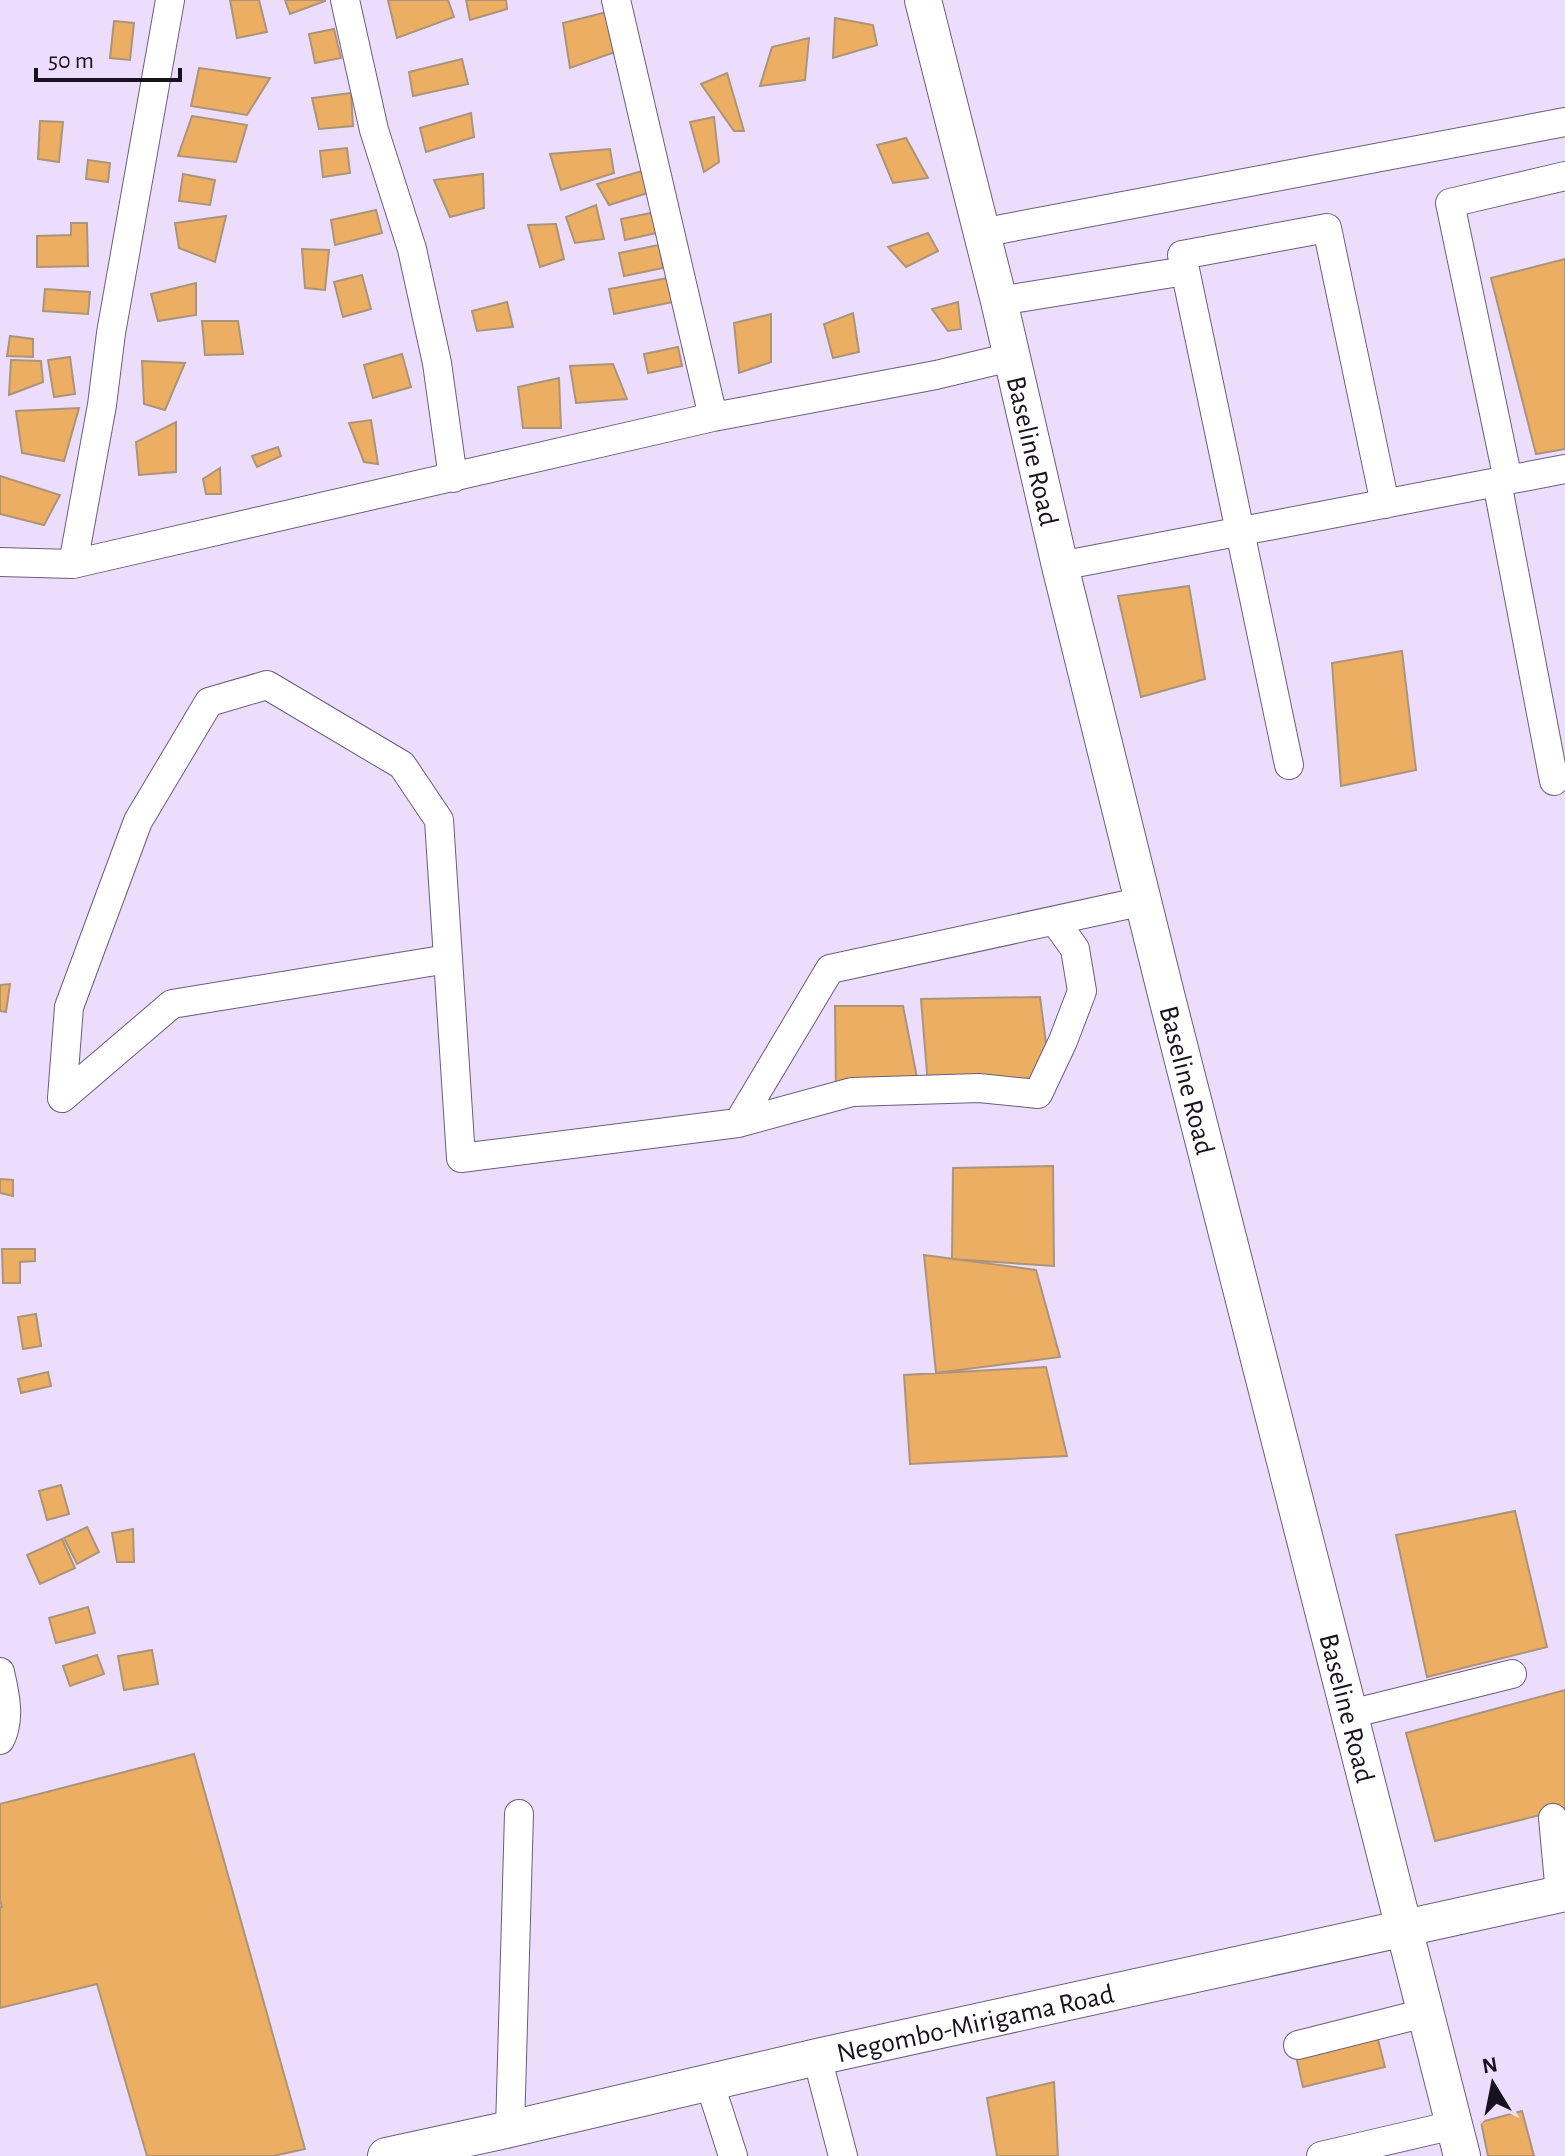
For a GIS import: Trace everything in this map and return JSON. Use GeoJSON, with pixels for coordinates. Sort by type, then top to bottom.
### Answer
{"type":"FeatureCollection","features":[{"type":"Feature","properties":{"kind":"main road","name":"Baseline Road"},"geometry":{"type":"LineString","coordinates":[[923,0],[999,301],[1060,566],[1169,1010],[1458,2140]]}},
{"type":"Feature","properties":{"kind":"main road","name":"Negombo-Mirigama Road"},"geometry":{"type":"LineString","coordinates":[[386,2156],[709,2081],[1563,1893]]}},
{"type":"Feature","properties":{"kind":"street"},"geometry":{"type":"LineString","coordinates":[[73,564],[170,0]]}},
{"type":"Feature","properties":{"kind":"street"},"geometry":{"type":"LineString","coordinates":[[345,0],[374,130],[412,249],[437,363],[453,478]]}},
{"type":"Feature","properties":{"kind":"street"},"geometry":{"type":"LineString","coordinates":[[616,0],[713,417]]}},
{"type":"Feature","properties":{"kind":"street"},"geometry":{"type":"LineString","coordinates":[[981,233],[1565,122]]}},
{"type":"Feature","properties":{"kind":"street"},"geometry":{"type":"LineString","coordinates":[[1554,781],[1555,733],[1502,481],[1450,203],[1565,176]]}},
{"type":"Feature","properties":{"kind":"street"},"geometry":{"type":"LineString","coordinates":[[1289,765],[1182,255],[1327,228],[1385,504]]}},
{"type":"Feature","properties":{"kind":"street"},"geometry":{"type":"LineString","coordinates":[[999,301],[1185,271]]}},
{"type":"Feature","properties":{"kind":"street"},"geometry":{"type":"LineString","coordinates":[[0,562],[73,564],[713,417],[936,375],[1011,357]]}},
{"type":"Feature","properties":{"kind":"street"},"geometry":{"type":"LineString","coordinates":[[1060,566],[1565,469]]}},
{"type":"Feature","properties":{"kind":"street"},"geometry":{"type":"LineString","coordinates":[[448,959],[172,1004],[62,1098],[69,1007],[138,821],[209,702],[267,685],[402,765],[439,820],[461,1158],[738,1123],[852,1092],[979,1088],[1038,1094],[1082,991],[1075,949],[1055,921]]}},
{"type":"Feature","properties":{"kind":"street"},"geometry":{"type":"LineString","coordinates":[[738,1123],[830,969],[1144,901]]}},
{"type":"Feature","properties":{"kind":"street"},"geometry":{"type":"LineString","coordinates":[[0,1672],[5,1696],[6,1728],[0,1740]]}},
{"type":"Feature","properties":{"kind":"street"},"geometry":{"type":"LineString","coordinates":[[1350,1714],[1512,1674]]}},
{"type":"Feature","properties":{"kind":"street"},"geometry":{"type":"LineString","coordinates":[[510,2129],[519,1814]]}},
{"type":"Feature","properties":{"kind":"street"},"geometry":{"type":"LineString","coordinates":[[1553,1818],[1563,1893]]}},
{"type":"Feature","properties":{"kind":"street"},"geometry":{"type":"LineString","coordinates":[[1298,2045],[1425,2013]]}},
{"type":"Feature","properties":{"kind":"street"},"geometry":{"type":"LineString","coordinates":[[817,2057],[843,2156]]}},
{"type":"Feature","properties":{"kind":"street"},"geometry":{"type":"LineString","coordinates":[[709,2081],[733,2156]]}},
{"type":"Feature","properties":{"kind":"street"},"geometry":{"type":"LineString","coordinates":[[1321,2156],[1458,2140]]}},
{"type":"Feature","properties":{"kind":"building"},"geometry":{"type":"Polygon","coordinates":[[[230,0],[259,0],[267,32],[237,38],[230,0]]]}},
{"type":"Feature","properties":{"kind":"building"},"geometry":{"type":"Polygon","coordinates":[[[285,0],[325,0],[325,1],[290,14],[285,0]]]}},
{"type":"Feature","properties":{"kind":"building"},"geometry":{"type":"Polygon","coordinates":[[[388,0],[448,0],[454,17],[397,38],[388,0]]]}},
{"type":"Feature","properties":{"kind":"building"},"geometry":{"type":"Polygon","coordinates":[[[466,0],[506,0],[507,9],[470,20],[466,0]]]}},
{"type":"Feature","properties":{"kind":"building"},"geometry":{"type":"Polygon","coordinates":[[[611,11],[615,52],[570,68],[563,23],[611,11]]]}},
{"type":"Feature","properties":{"kind":"building"},"geometry":{"type":"Polygon","coordinates":[[[835,18],[873,25],[877,45],[833,58],[835,18]]]}},
{"type":"Feature","properties":{"kind":"building"},"geometry":{"type":"Polygon","coordinates":[[[114,21],[134,23],[130,60],[110,58],[114,21]]]}},
{"type":"Feature","properties":{"kind":"building"},"geometry":{"type":"Polygon","coordinates":[[[334,29],[341,58],[315,63],[309,34],[334,29]]]}},
{"type":"Feature","properties":{"kind":"building"},"geometry":{"type":"Polygon","coordinates":[[[809,38],[805,80],[760,86],[772,47],[809,38]]]}},
{"type":"Feature","properties":{"kind":"building"},"geometry":{"type":"Polygon","coordinates":[[[462,59],[468,84],[413,96],[409,72],[462,59]]]}},
{"type":"Feature","properties":{"kind":"building"},"geometry":{"type":"Polygon","coordinates":[[[199,68],[270,78],[247,115],[191,106],[199,68]]]}},
{"type":"Feature","properties":{"kind":"building"},"geometry":{"type":"Polygon","coordinates":[[[727,73],[744,131],[734,131],[701,84],[727,73]]]}},
{"type":"Feature","properties":{"kind":"building"},"geometry":{"type":"Polygon","coordinates":[[[351,93],[353,126],[319,129],[312,98],[351,93]]]}},
{"type":"Feature","properties":{"kind":"building"},"geometry":{"type":"Polygon","coordinates":[[[471,113],[474,137],[426,152],[420,128],[471,113]]]}},
{"type":"Feature","properties":{"kind":"building"},"geometry":{"type":"Polygon","coordinates":[[[192,116],[247,125],[236,162],[178,156],[192,116]]]}},
{"type":"Feature","properties":{"kind":"building"},"geometry":{"type":"Polygon","coordinates":[[[714,117],[719,162],[704,172],[690,122],[714,117]]]}},
{"type":"Feature","properties":{"kind":"building"},"geometry":{"type":"Polygon","coordinates":[[[40,121],[63,122],[59,162],[38,159],[40,121]]]}},
{"type":"Feature","properties":{"kind":"building"},"geometry":{"type":"Polygon","coordinates":[[[906,138],[928,178],[893,183],[877,145],[906,138]]]}},
{"type":"Feature","properties":{"kind":"building"},"geometry":{"type":"Polygon","coordinates":[[[347,148],[350,173],[323,177],[320,151],[347,148]]]}},
{"type":"Feature","properties":{"kind":"building"},"geometry":{"type":"Polygon","coordinates":[[[610,149],[614,173],[561,190],[550,154],[610,149]]]}},
{"type":"Feature","properties":{"kind":"building"},"geometry":{"type":"Polygon","coordinates":[[[88,160],[110,163],[108,182],[86,179],[88,160]]]}},
{"type":"Feature","properties":{"kind":"building"},"geometry":{"type":"Polygon","coordinates":[[[649,169],[654,191],[609,205],[597,184],[649,169]]]}},
{"type":"Feature","properties":{"kind":"building"},"geometry":{"type":"Polygon","coordinates":[[[183,174],[215,180],[210,205],[179,201],[183,174]]]}},
{"type":"Feature","properties":{"kind":"building"},"geometry":{"type":"Polygon","coordinates":[[[483,174],[484,208],[450,217],[434,180],[483,174]]]}},
{"type":"Feature","properties":{"kind":"building"},"geometry":{"type":"Polygon","coordinates":[[[596,205],[604,239],[575,243],[566,217],[596,205]]]}},
{"type":"Feature","properties":{"kind":"building"},"geometry":{"type":"Polygon","coordinates":[[[376,210],[382,233],[335,245],[331,220],[376,210]]]}},
{"type":"Feature","properties":{"kind":"building"},"geometry":{"type":"Polygon","coordinates":[[[656,212],[661,232],[625,240],[621,219],[656,212]]]}},
{"type":"Feature","properties":{"kind":"building"},"geometry":{"type":"Polygon","coordinates":[[[226,216],[215,262],[179,248],[175,223],[226,216]]]}},
{"type":"Feature","properties":{"kind":"building"},"geometry":{"type":"Polygon","coordinates":[[[71,223],[87,223],[88,266],[37,267],[37,236],[71,235],[71,223]]]}},
{"type":"Feature","properties":{"kind":"building"},"geometry":{"type":"Polygon","coordinates":[[[556,224],[564,259],[540,267],[528,225],[556,224]]]}},
{"type":"Feature","properties":{"kind":"building"},"geometry":{"type":"Polygon","coordinates":[[[928,233],[938,251],[906,267],[888,247],[928,233]]]}},
{"type":"Feature","properties":{"kind":"building"},"geometry":{"type":"Polygon","coordinates":[[[659,245],[663,268],[624,276],[619,253],[659,245]]]}},
{"type":"Feature","properties":{"kind":"building"},"geometry":{"type":"Polygon","coordinates":[[[302,249],[329,250],[325,290],[305,288],[302,249]]]}},
{"type":"Feature","properties":{"kind":"building"},"geometry":{"type":"Polygon","coordinates":[[[1565,259],[1565,449],[1536,454],[1491,278],[1565,259]]]}},
{"type":"Feature","properties":{"kind":"building"},"geometry":{"type":"Polygon","coordinates":[[[362,275],[371,309],[343,317],[334,282],[362,275]]]}},
{"type":"Feature","properties":{"kind":"building"},"geometry":{"type":"Polygon","coordinates":[[[668,278],[673,302],[614,314],[609,289],[668,278]]]}},
{"type":"Feature","properties":{"kind":"building"},"geometry":{"type":"Polygon","coordinates":[[[196,283],[196,315],[158,321],[151,294],[196,283]]]}},
{"type":"Feature","properties":{"kind":"building"},"geometry":{"type":"Polygon","coordinates":[[[45,289],[90,292],[88,314],[43,311],[45,289]]]}},
{"type":"Feature","properties":{"kind":"building"},"geometry":{"type":"Polygon","coordinates":[[[507,302],[513,327],[477,331],[472,311],[507,302]]]}},
{"type":"Feature","properties":{"kind":"building"},"geometry":{"type":"Polygon","coordinates":[[[958,302],[961,329],[948,331],[932,309],[958,302]]]}},
{"type":"Feature","properties":{"kind":"building"},"geometry":{"type":"Polygon","coordinates":[[[853,313],[859,352],[833,358],[824,324],[853,313]]]}},
{"type":"Feature","properties":{"kind":"building"},"geometry":{"type":"Polygon","coordinates":[[[771,314],[771,362],[739,373],[734,323],[771,314]]]}},
{"type":"Feature","properties":{"kind":"building"},"geometry":{"type":"Polygon","coordinates":[[[202,321],[238,321],[243,354],[205,355],[202,321]]]}},
{"type":"Feature","properties":{"kind":"building"},"geometry":{"type":"Polygon","coordinates":[[[10,336],[33,339],[33,357],[7,356],[10,336]]]}},
{"type":"Feature","properties":{"kind":"building"},"geometry":{"type":"Polygon","coordinates":[[[678,347],[682,366],[648,373],[644,354],[678,347]]]}},
{"type":"Feature","properties":{"kind":"building"},"geometry":{"type":"Polygon","coordinates":[[[402,354],[411,387],[373,398],[364,365],[402,354]]]}},
{"type":"Feature","properties":{"kind":"building"},"geometry":{"type":"Polygon","coordinates":[[[70,357],[75,394],[54,397],[48,360],[70,357]]]}},
{"type":"Feature","properties":{"kind":"building"},"geometry":{"type":"Polygon","coordinates":[[[11,360],[41,361],[43,382],[9,395],[11,360]]]}},
{"type":"Feature","properties":{"kind":"building"},"geometry":{"type":"Polygon","coordinates":[[[142,361],[185,363],[165,410],[144,404],[142,361]]]}},
{"type":"Feature","properties":{"kind":"building"},"geometry":{"type":"Polygon","coordinates":[[[613,364],[627,399],[576,403],[570,366],[613,364]]]}},
{"type":"Feature","properties":{"kind":"building"},"geometry":{"type":"Polygon","coordinates":[[[559,378],[561,428],[523,428],[518,387],[559,378]]]}},
{"type":"Feature","properties":{"kind":"building"},"geometry":{"type":"Polygon","coordinates":[[[79,408],[64,461],[22,453],[16,411],[79,408]]]}},
{"type":"Feature","properties":{"kind":"building"},"geometry":{"type":"Polygon","coordinates":[[[371,420],[378,464],[364,462],[349,423],[371,420]]]}},
{"type":"Feature","properties":{"kind":"building"},"geometry":{"type":"Polygon","coordinates":[[[176,422],[176,472],[139,475],[136,442],[176,422]]]}},
{"type":"Feature","properties":{"kind":"building"},"geometry":{"type":"Polygon","coordinates":[[[278,447],[281,456],[257,467],[252,456],[278,447]]]}},
{"type":"Feature","properties":{"kind":"building"},"geometry":{"type":"Polygon","coordinates":[[[220,468],[221,494],[206,494],[203,479],[220,468]]]}},
{"type":"Feature","properties":{"kind":"building"},"geometry":{"type":"Polygon","coordinates":[[[0,476],[60,495],[44,525],[0,514],[0,476]]]}},
{"type":"Feature","properties":{"kind":"building"},"geometry":{"type":"Polygon","coordinates":[[[1189,586],[1205,679],[1141,697],[1118,596],[1189,586]]]}},
{"type":"Feature","properties":{"kind":"building"},"geometry":{"type":"Polygon","coordinates":[[[1402,651],[1416,770],[1341,786],[1332,663],[1402,651]]]}},
{"type":"Feature","properties":{"kind":"building"},"geometry":{"type":"Polygon","coordinates":[[[10,984],[6,1012],[0,1011],[0,985],[10,984]]]}},
{"type":"Feature","properties":{"kind":"building"},"geometry":{"type":"Polygon","coordinates":[[[1040,997],[1050,1074],[929,1098],[921,999],[1040,997]]]}},
{"type":"Feature","properties":{"kind":"building"},"geometry":{"type":"Polygon","coordinates":[[[835,1006],[903,1006],[918,1083],[836,1095],[835,1006]]]}},
{"type":"Feature","properties":{"kind":"building"},"geometry":{"type":"Polygon","coordinates":[[[1053,1166],[1054,1266],[952,1259],[953,1168],[1053,1166]]]}},
{"type":"Feature","properties":{"kind":"building"},"geometry":{"type":"Polygon","coordinates":[[[0,1179],[13,1180],[13,1196],[0,1193],[0,1179]]]}},
{"type":"Feature","properties":{"kind":"building"},"geometry":{"type":"Polygon","coordinates":[[[2,1249],[35,1249],[35,1261],[20,1262],[20,1283],[3,1283],[2,1249]]]}},
{"type":"Feature","properties":{"kind":"building"},"geometry":{"type":"Polygon","coordinates":[[[924,1255],[1036,1270],[1060,1357],[936,1373],[924,1255]]]}},
{"type":"Feature","properties":{"kind":"building"},"geometry":{"type":"Polygon","coordinates":[[[36,1314],[41,1346],[23,1349],[18,1317],[36,1314]]]}},
{"type":"Feature","properties":{"kind":"building"},"geometry":{"type":"Polygon","coordinates":[[[1046,1367],[1067,1456],[910,1464],[904,1375],[1046,1367]]]}},
{"type":"Feature","properties":{"kind":"building"},"geometry":{"type":"Polygon","coordinates":[[[48,1372],[51,1386],[21,1393],[18,1379],[48,1372]]]}},
{"type":"Feature","properties":{"kind":"building"},"geometry":{"type":"Polygon","coordinates":[[[61,1485],[69,1514],[47,1520],[39,1491],[61,1485]]]}},
{"type":"Feature","properties":{"kind":"building"},"geometry":{"type":"Polygon","coordinates":[[[1515,1511],[1547,1647],[1427,1677],[1396,1535],[1515,1511]]]}},
{"type":"Feature","properties":{"kind":"building"},"geometry":{"type":"Polygon","coordinates":[[[87,1527],[99,1552],[77,1564],[64,1538],[87,1527]]]}},
{"type":"Feature","properties":{"kind":"building"},"geometry":{"type":"Polygon","coordinates":[[[133,1529],[134,1562],[117,1562],[112,1533],[133,1529]]]}},
{"type":"Feature","properties":{"kind":"building"},"geometry":{"type":"Polygon","coordinates":[[[62,1539],[75,1568],[40,1584],[27,1555],[62,1539]]]}},
{"type":"Feature","properties":{"kind":"building"},"geometry":{"type":"Polygon","coordinates":[[[88,1607],[95,1633],[56,1643],[49,1618],[88,1607]]]}},
{"type":"Feature","properties":{"kind":"building"},"geometry":{"type":"Polygon","coordinates":[[[152,1650],[158,1684],[124,1690],[118,1656],[152,1650]]]}},
{"type":"Feature","properties":{"kind":"building"},"geometry":{"type":"Polygon","coordinates":[[[97,1655],[104,1674],[70,1686],[63,1666],[97,1655]]]}},
{"type":"Feature","properties":{"kind":"building"},"geometry":{"type":"Polygon","coordinates":[[[1565,1690],[1565,1809],[1435,1841],[1406,1733],[1565,1690]]]}},
{"type":"Feature","properties":{"kind":"building"},"geometry":{"type":"Polygon","coordinates":[[[194,1754],[305,2149],[273,2156],[147,2156],[97,1984],[0,2008],[0,1804],[194,1754]]]}},
{"type":"Feature","properties":{"kind":"building"},"geometry":{"type":"Polygon","coordinates":[[[1377,2036],[1385,2067],[1303,2087],[1296,2056],[1377,2036]]]}},
{"type":"Feature","properties":{"kind":"building"},"geometry":{"type":"Polygon","coordinates":[[[1054,2082],[1058,2156],[997,2156],[987,2098],[1054,2082]]]}},
{"type":"Feature","properties":{"kind":"building"},"geometry":{"type":"Polygon","coordinates":[[[1522,2111],[1534,2156],[1488,2156],[1481,2122],[1522,2111]]]}}]}
